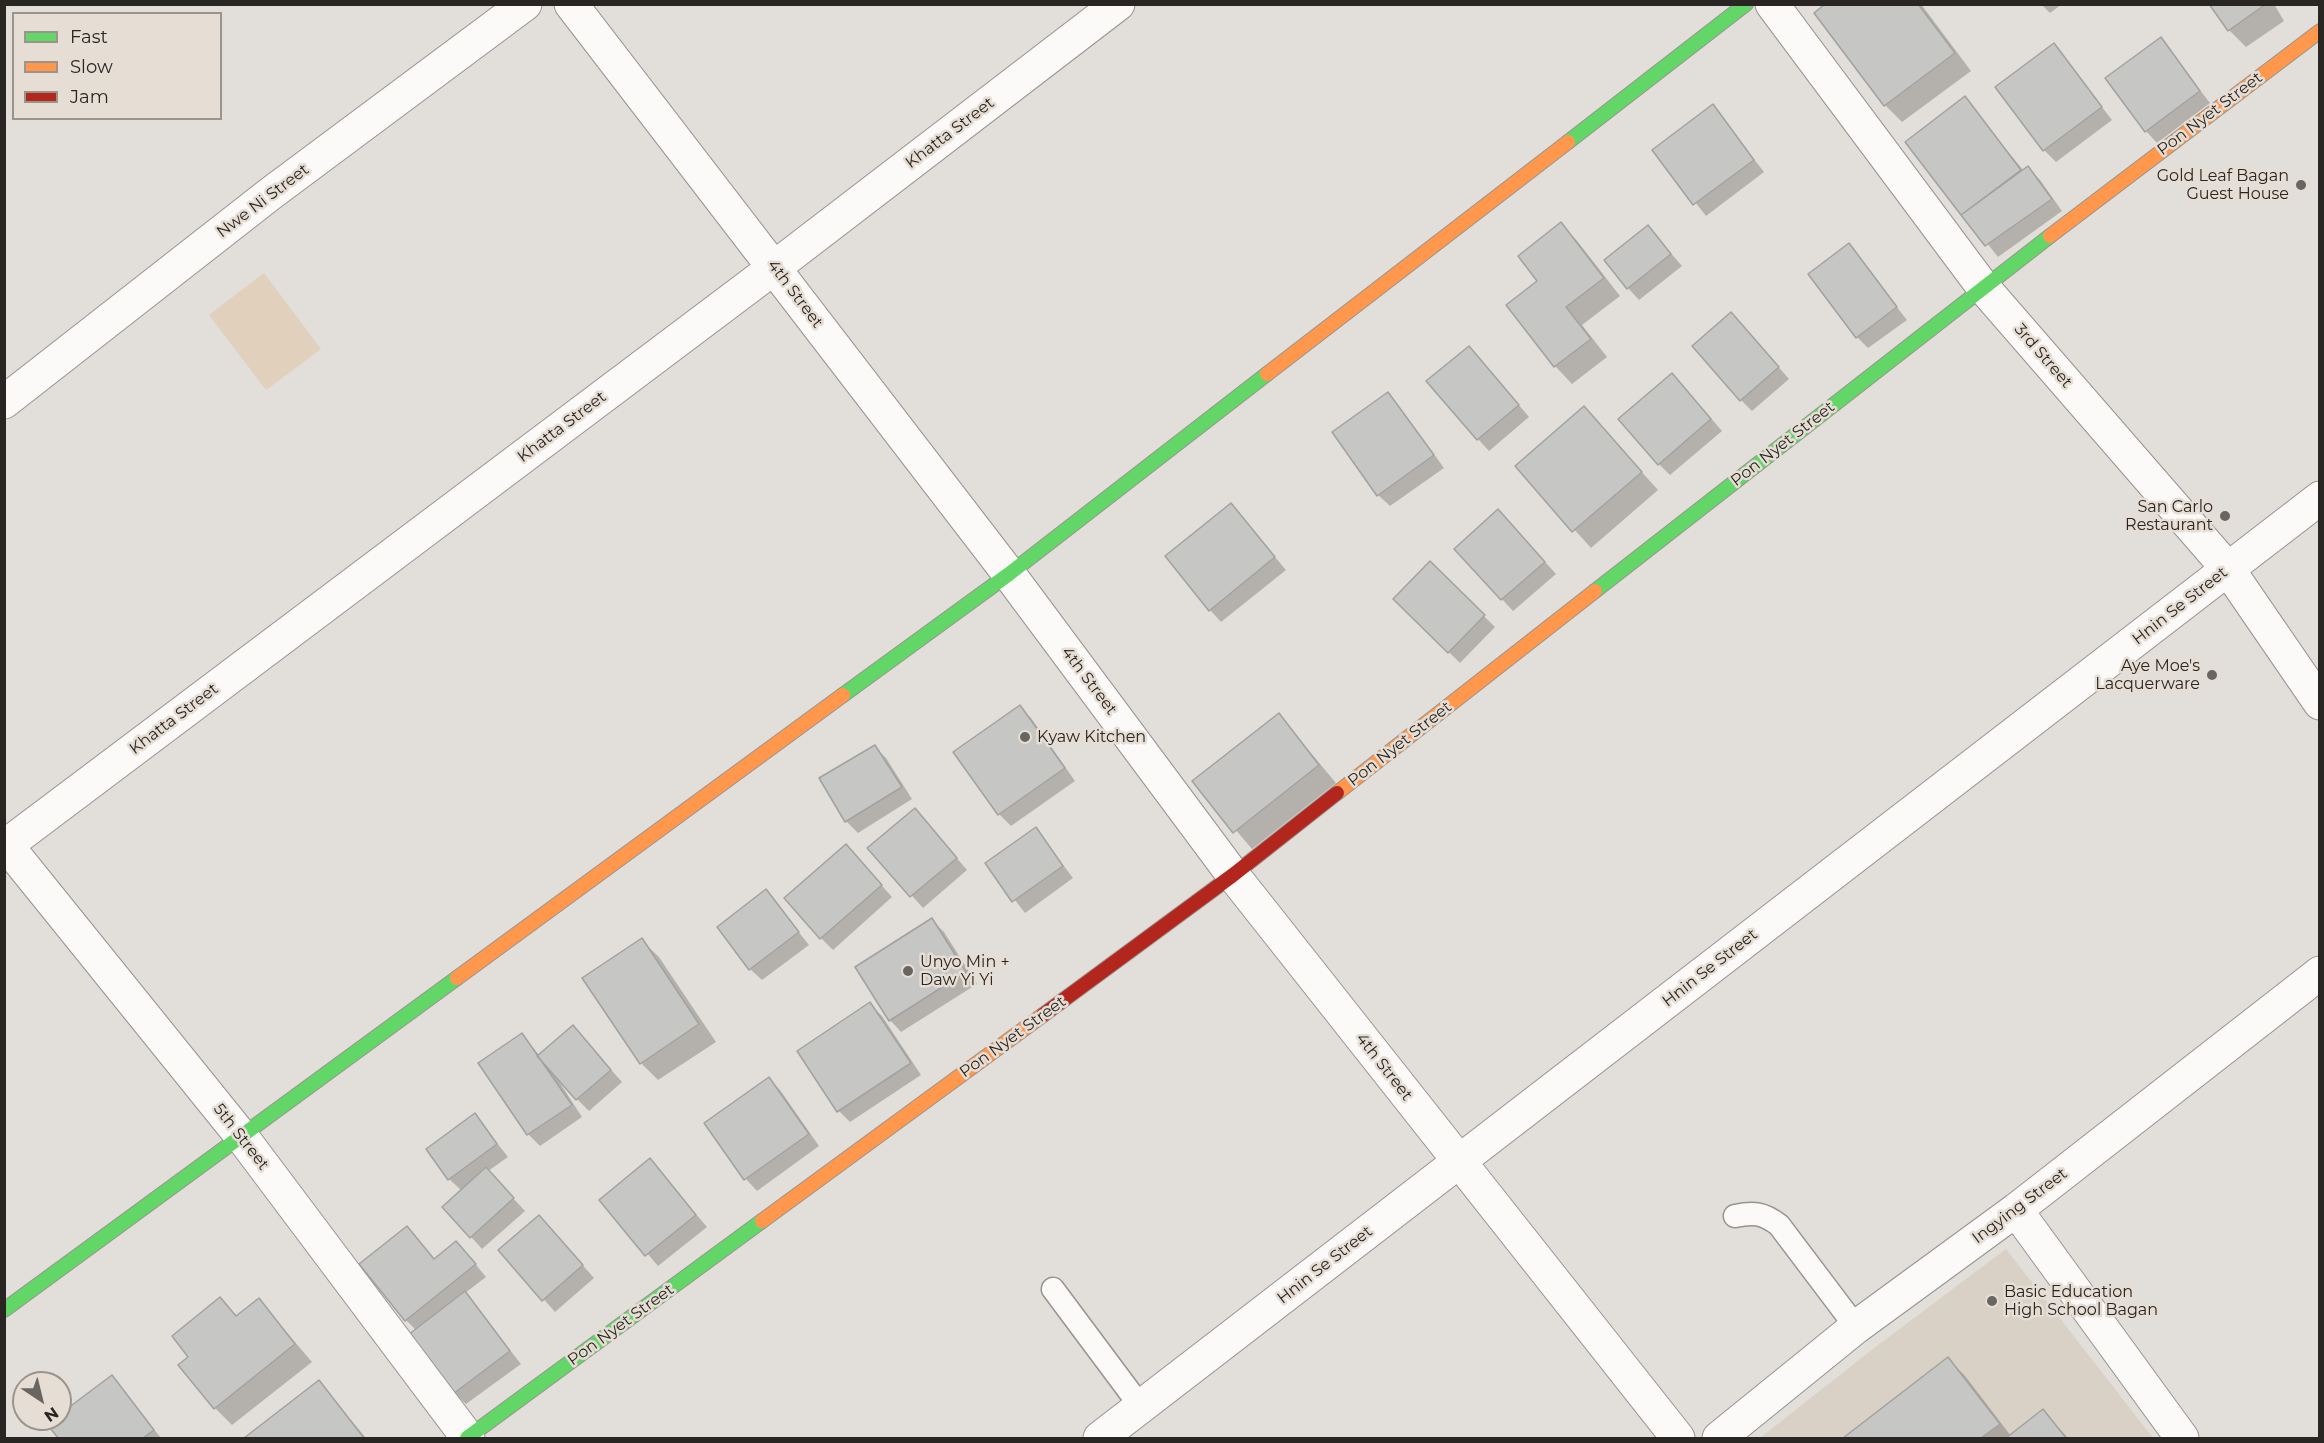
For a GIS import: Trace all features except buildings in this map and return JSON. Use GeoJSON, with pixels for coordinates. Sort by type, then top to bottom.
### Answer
{"type":"FeatureCollection","features":[{"type":"Feature","properties":{"kind":"street","name":"Nwe Ni Street"},"geometry":{"type":"LineString","coordinates":[[4,402],[270,194],[525,4]]}},
{"type":"Feature","properties":{"kind":"street","name":"4th Street"},"geometry":{"type":"LineString","coordinates":[[571,4],[1009,574],[1233,875],[1678,1438]]}},
{"type":"Feature","properties":{"kind":"street","name":"Khatta Street"},"geometry":{"type":"LineString","coordinates":[[5,845],[775,267],[1118,4]]}},
{"type":"Feature","properties":{"kind":"street"},"geometry":{"type":"LineString","coordinates":[[4,1310],[1009,574],[1746,4]]}},
{"type":"Feature","properties":{"kind":"street","name":"3rd Street"},"geometry":{"type":"LineString","coordinates":[[1772,4],[1983,287],[2228,569],[2319,703]]}},
{"type":"Feature","properties":{"kind":"street","name":"Pon Nyet Street"},"geometry":{"type":"LineString","coordinates":[[468,1438],[1233,875],[1983,287],[2319,31]]}},
{"type":"Feature","properties":{"kind":"street","name":"Hnin Se Street"},"geometry":{"type":"LineString","coordinates":[[1100,1438],[2319,498]]}},
{"type":"Feature","properties":{"kind":"street","name":"5th Street"},"geometry":{"type":"LineString","coordinates":[[5,845],[242,1137],[468,1438]]}},
{"type":"Feature","properties":{"kind":"street","name":"Ingying Street"},"geometry":{"type":"LineString","coordinates":[[1719,1438],[1856,1326],[2016,1210],[2319,973]]}},
{"type":"Feature","properties":{"kind":"street"},"geometry":{"type":"LineString","coordinates":[[2016,1210],[2182,1438]]}},
{"type":"Feature","properties":{"kind":"lane"},"geometry":{"type":"LineString","coordinates":[[1735,1216],[1753,1212],[1767,1216],[1779,1225],[1856,1326]]}},
{"type":"Feature","properties":{"kind":"lane"},"geometry":{"type":"LineString","coordinates":[[1053,1290],[1141,1407]]}},
{"type":"Feature","properties":{"kind":"shaded area"},"geometry":{"type":"Polygon","coordinates":[[[264,273],[321,349],[266,390],[209,315],[264,273]]]}},
{"type":"Feature","properties":{"kind":"shaded area","name":"Basic Education High School Bagan"},"geometry":{"type":"Polygon","coordinates":[[[2006,1249],[2153,1438],[1760,1438],[1869,1352],[2006,1249]]]}},
{"type":"Feature","properties":{"kind":"traffic: fast"},"geometry":{"type":"LineString","coordinates":[[1568,142],[1746,4]]}},
{"type":"Feature","properties":{"kind":"traffic: fast"},"geometry":{"type":"LineString","coordinates":[[1595,591],[2050,236]]}},
{"type":"Feature","properties":{"kind":"traffic: fast"},"geometry":{"type":"LineString","coordinates":[[843,695],[1009,574],[1267,374]]}},
{"type":"Feature","properties":{"kind":"traffic: fast"},"geometry":{"type":"LineString","coordinates":[[4,1310],[457,978]]}},
{"type":"Feature","properties":{"kind":"traffic: fast"},"geometry":{"type":"LineString","coordinates":[[467,1438],[762,1221]]}},
{"type":"Feature","properties":{"kind":"traffic: slow"},"geometry":{"type":"LineString","coordinates":[[2050,236],[2320,31]]}},
{"type":"Feature","properties":{"kind":"traffic: slow"},"geometry":{"type":"LineString","coordinates":[[1267,374],[1568,142]]}},
{"type":"Feature","properties":{"kind":"traffic: slow"},"geometry":{"type":"LineString","coordinates":[[1337,793],[1595,591]]}},
{"type":"Feature","properties":{"kind":"traffic: slow"},"geometry":{"type":"LineString","coordinates":[[457,978],[843,695]]}},
{"type":"Feature","properties":{"kind":"traffic: slow"},"geometry":{"type":"LineString","coordinates":[[762,1221],[1043,1015]]}},
{"type":"Feature","properties":{"kind":"traffic: jam"},"geometry":{"type":"LineString","coordinates":[[1043,1015],[1233,875],[1337,793]]}},
{"type":"Feature","properties":{"kind":"place","name":"Gold Leaf Bagan Guest House"},"geometry":{"type":"Point","coordinates":[2301,185]}},
{"type":"Feature","properties":{"kind":"place","name":"San Carlo Restaurant"},"geometry":{"type":"Point","coordinates":[2225,516]}},
{"type":"Feature","properties":{"kind":"place","name":"Aye Moe's Lacquerware"},"geometry":{"type":"Point","coordinates":[2212,675]}},
{"type":"Feature","properties":{"kind":"place","name":"Kyaw Kitchen"},"geometry":{"type":"Point","coordinates":[1025,737]}},
{"type":"Feature","properties":{"kind":"place","name":"Unyo Min + Daw Yi Yi"},"geometry":{"type":"Point","coordinates":[908,971]}},
{"type":"Feature","properties":{"kind":"place","name":"Basic Education High School Bagan"},"geometry":{"type":"Point","coordinates":[1992,1301]}}]}
